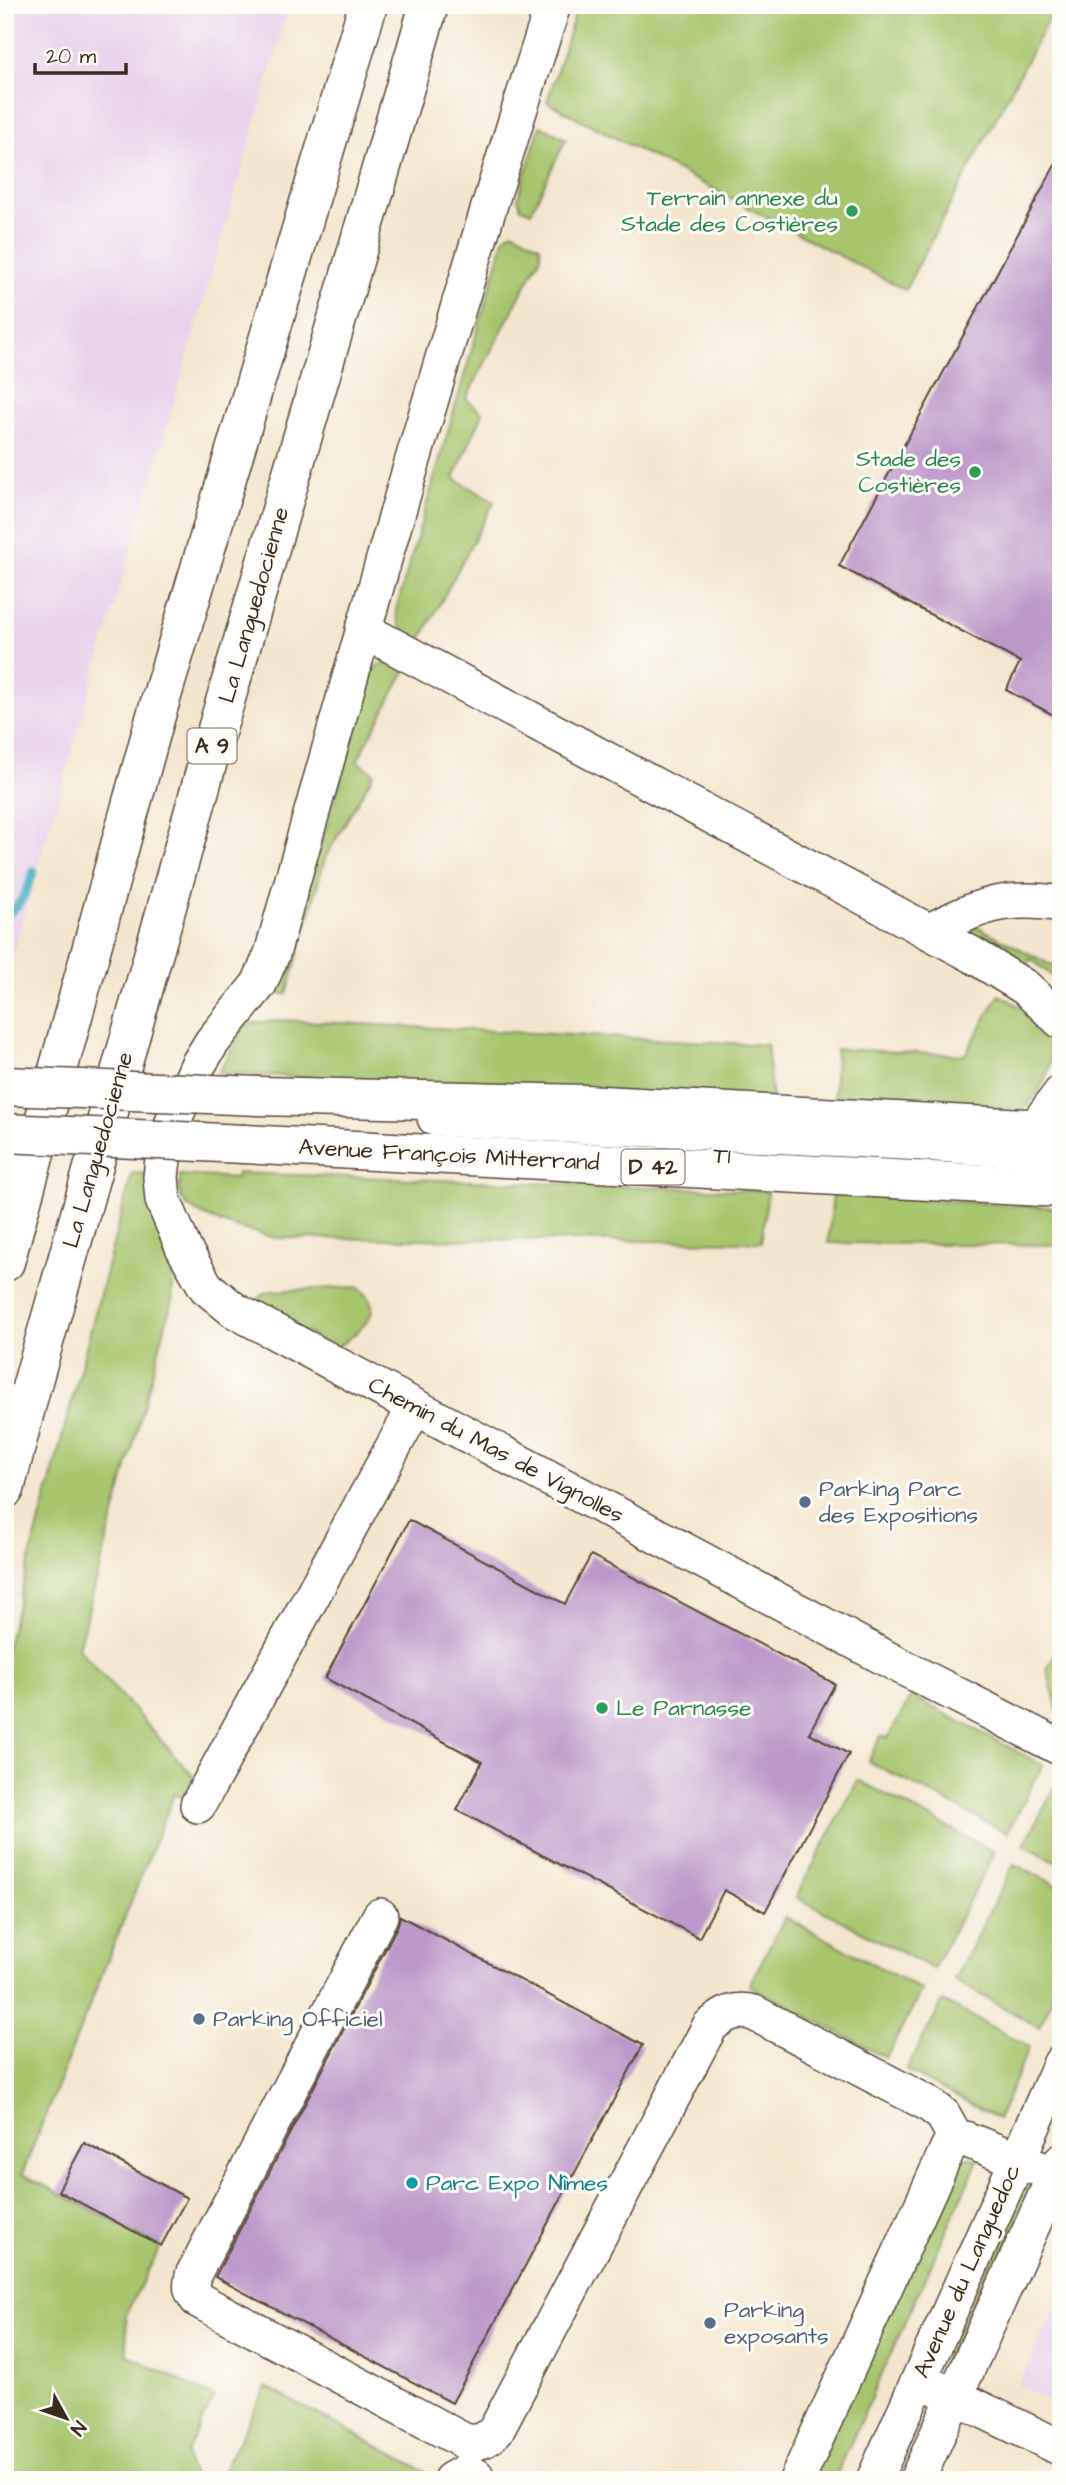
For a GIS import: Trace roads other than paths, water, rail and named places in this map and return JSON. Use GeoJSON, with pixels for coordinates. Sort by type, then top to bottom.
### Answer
{"type":"FeatureCollection","features":[{"type":"Feature","properties":{"kind":"main road","name":"A 9"},"geometry":{"type":"LineString","coordinates":[[5,1262],[155,719],[368,5]]}},
{"type":"Feature","properties":{"kind":"main road","name":"La Languedocienne"},"geometry":{"type":"LineString","coordinates":[[5,1489],[215,736],[429,5]]}},
{"type":"Feature","properties":{"kind":"main road","name":"Avenue François Mitterrand"},"geometry":{"type":"LineString","coordinates":[[5,1086],[255,1120],[1061,1188]]}},
{"type":"Feature","properties":{"kind":"main road","name":"Avenue François Mitterrand"},"geometry":{"type":"LineString","coordinates":[[5,1133],[585,1104],[1052,1137]]}},
{"type":"Feature","properties":{"kind":"street","name":"Chemin du Mas de Vignolles"},"geometry":{"type":"LineString","coordinates":[[553,5],[488,206],[363,630],[272,954],[259,984],[212,1042],[198,1065],[174,1119],[164,1150],[161,1177],[163,1200],[184,1249],[206,1286],[234,1310],[920,1676],[1061,1748]]}},
{"type":"Feature","properties":{"kind":"street"},"geometry":{"type":"LineString","coordinates":[[363,630],[930,931],[1026,988],[1061,1021]]}},
{"type":"Feature","properties":{"kind":"street"},"geometry":{"type":"LineString","coordinates":[[930,931],[966,912],[1002,901],[1034,900],[1061,904]]}},
{"type":"Feature","properties":{"kind":"street"},"geometry":{"type":"LineString","coordinates":[[1052,1137],[1061,1093]]}},
{"type":"Feature","properties":{"kind":"street","name":"T1"},"geometry":{"type":"LineString","coordinates":[[255,1120],[922,1166],[1061,1171]]}},
{"type":"Feature","properties":{"kind":"street"},"geometry":{"type":"LineString","coordinates":[[198,1805],[415,1407]]}},
{"type":"Feature","properties":{"kind":"street"},"geometry":{"type":"LineString","coordinates":[[380,1916],[193,2275],[191,2292],[198,2300],[464,2441],[475,2443],[488,2439],[496,2430],[710,2025],[725,2013],[740,2009],[754,2013],[929,2104],[943,2115],[957,2140]]}},
{"type":"Feature","properties":{"kind":"street","name":"Avenue du Languedoc"},"geometry":{"type":"LineString","coordinates":[[874,2480],[1061,2063]]}},
{"type":"Feature","properties":{"kind":"street"},"geometry":{"type":"LineString","coordinates":[[797,2480],[949,2146],[957,2140],[965,2139],[1017,2159],[1058,2168]]}},
{"type":"Feature","properties":{"kind":"street","name":"Avenue du Languedoc"},"geometry":{"type":"LineString","coordinates":[[917,2480],[1058,2168]]}},
{"type":"Feature","properties":{"kind":"street"},"geometry":{"type":"LineString","coordinates":[[919,2379],[1061,2448]]}},
{"type":"Feature","properties":{"kind":"waterway"},"geometry":{"type":"LineString","coordinates":[[5,916],[20,902],[34,871]]}},
{"type":"Feature","properties":{"kind":"place","name":"Terrain annexe du Stade des Costières"},"geometry":{"type":"Point","coordinates":[852,211]}},
{"type":"Feature","properties":{"kind":"place","name":"Stade des Costières"},"geometry":{"type":"Point","coordinates":[975,472]}},
{"type":"Feature","properties":{"kind":"place","name":"Parking Parc des Expositions"},"geometry":{"type":"Point","coordinates":[805,1502]}},
{"type":"Feature","properties":{"kind":"place","name":"Le Parnasse"},"geometry":{"type":"Point","coordinates":[602,1708]}},
{"type":"Feature","properties":{"kind":"place","name":"Parking Officiel"},"geometry":{"type":"Point","coordinates":[199,2019]}},
{"type":"Feature","properties":{"kind":"place","name":"Parc Expo Nîmes"},"geometry":{"type":"Point","coordinates":[412,2183]}},
{"type":"Feature","properties":{"kind":"place","name":"Parking exposants"},"geometry":{"type":"Point","coordinates":[710,2323]}}]}
